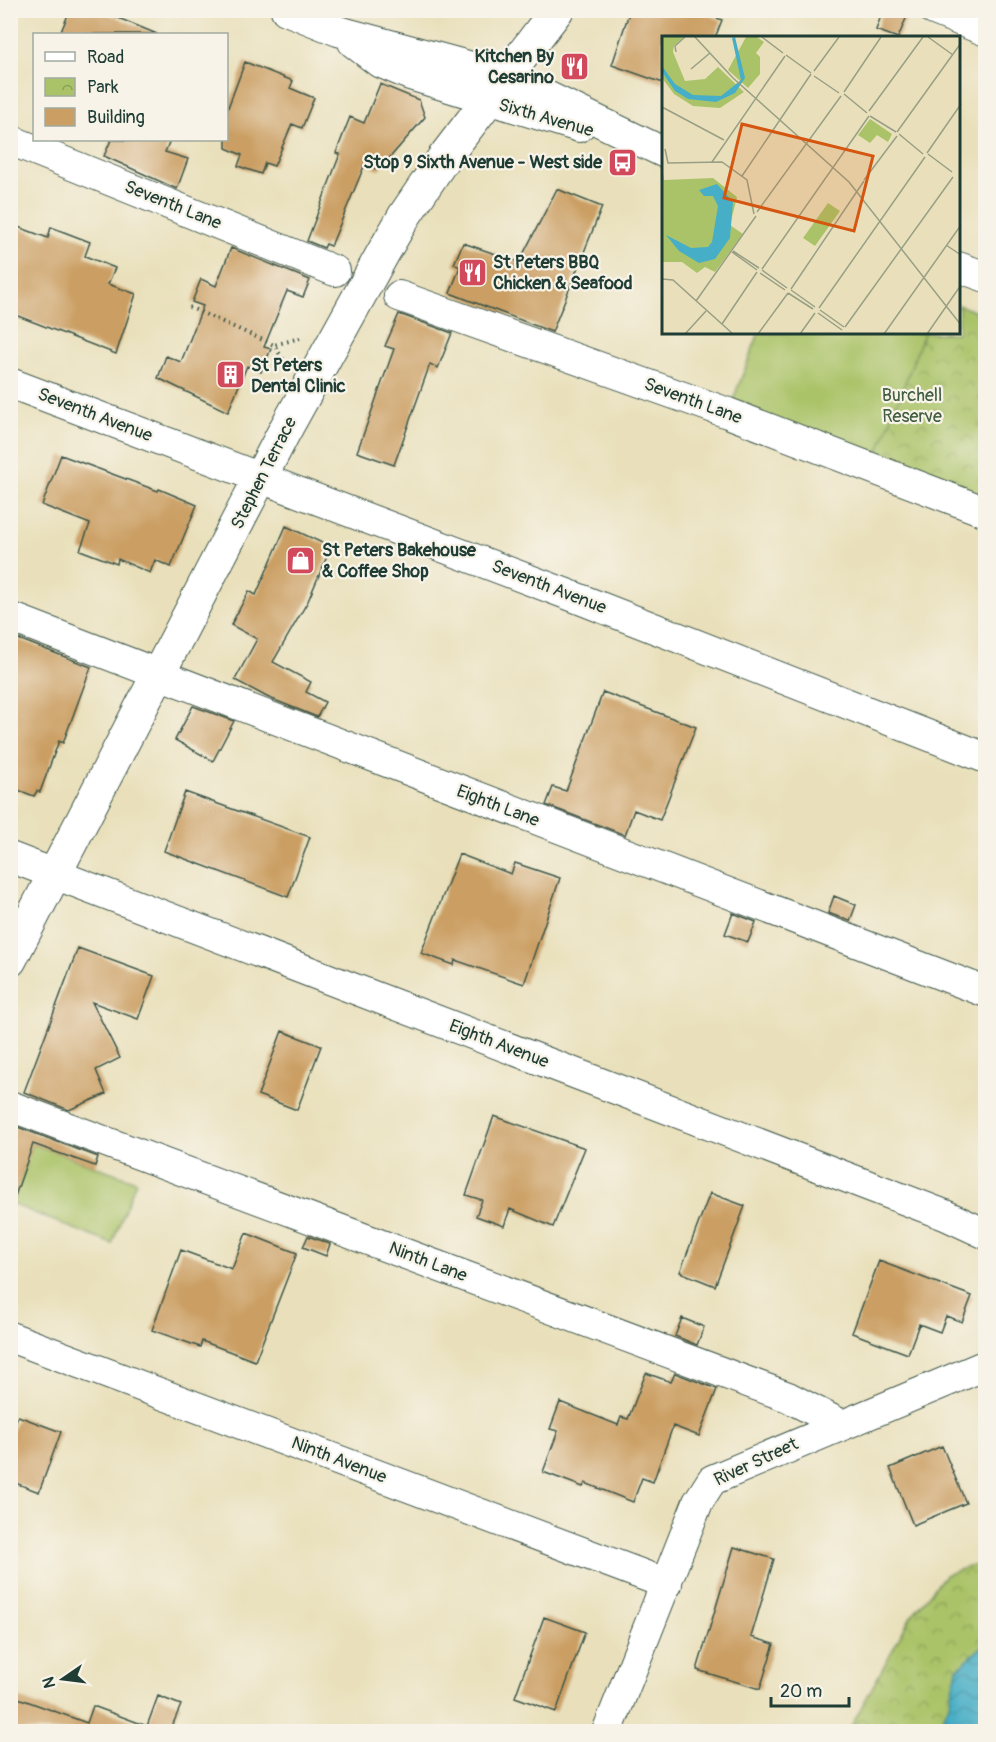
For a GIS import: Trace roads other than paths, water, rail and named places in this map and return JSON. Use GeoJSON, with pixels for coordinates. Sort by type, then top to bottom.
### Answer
{"type":"FeatureCollection","features":[{"type":"Feature","properties":{"kind":"main road","name":"Stephen Terrace"},"geometry":{"type":"LineString","coordinates":[[10,960],[285,430],[405,215],[495,88],[557,10]]}},
{"type":"Feature","properties":{"kind":"street","name":"Sixth Avenue"},"geometry":{"type":"LineString","coordinates":[[286,10],[338,31],[379,62],[495,88],[662,152]]}},
{"type":"Feature","properties":{"kind":"street"},"geometry":{"type":"LineString","coordinates":[[934,10],[986,31]]}},
{"type":"Feature","properties":{"kind":"street","name":"Seventh Lane"},"geometry":{"type":"LineString","coordinates":[[10,140],[335,271]]}},
{"type":"Feature","properties":{"kind":"street"},"geometry":{"type":"LineString","coordinates":[[960,268],[986,277]]}},
{"type":"Feature","properties":{"kind":"street","name":"Seventh Lane"},"geometry":{"type":"LineString","coordinates":[[399,296],[728,413],[986,512]]}},
{"type":"Feature","properties":{"kind":"street","name":"Seventh Avenue"},"geometry":{"type":"LineString","coordinates":[[10,383],[986,758]]}},
{"type":"Feature","properties":{"kind":"street","name":"Eighth Lane"},"geometry":{"type":"LineString","coordinates":[[10,617],[986,992]]}},
{"type":"Feature","properties":{"kind":"street","name":"Eighth Avenue"},"geometry":{"type":"LineString","coordinates":[[10,857],[945,1215],[986,1234]]}},
{"type":"Feature","properties":{"kind":"street","name":"Ninth Lane"},"geometry":{"type":"LineString","coordinates":[[10,1106],[788,1397],[842,1425]]}},
{"type":"Feature","properties":{"kind":"street","name":"Ninth Avenue"},"geometry":{"type":"LineString","coordinates":[[10,1337],[667,1584]]}},
{"type":"Feature","properties":{"kind":"street","name":"River Street"},"geometry":{"type":"LineString","coordinates":[[607,1731],[698,1502],[712,1480],[986,1365]]}},
{"type":"Feature","properties":{"kind":"water"},"geometry":{"type":"Polygon","coordinates":[[[985,1644],[985,1731],[936,1731],[948,1707],[957,1669],[985,1644]]]}},
{"type":"Feature","properties":{"kind":"place","name":"Kitchen By Cesarino"},"geometry":{"type":"Point","coordinates":[575,66]}},
{"type":"Feature","properties":{"kind":"place","name":"Stop 9 Sixth Avenue - West side"},"geometry":{"type":"Point","coordinates":[623,162]}},
{"type":"Feature","properties":{"kind":"place","name":"St Peters BBQ Chicken & Seafood"},"geometry":{"type":"Point","coordinates":[472,272]}},
{"type":"Feature","properties":{"kind":"place","name":"St Peters Dental Clinic"},"geometry":{"type":"Point","coordinates":[230,375]}},
{"type":"Feature","properties":{"kind":"place","name":"St Peters Bakehouse & Coffee Shop"},"geometry":{"type":"Point","coordinates":[301,560]}},
{"type":"Feature","properties":{"kind":"park label","name":"Burchell Reserve"},"geometry":{"type":"Point","coordinates":[912,405]}}]}
